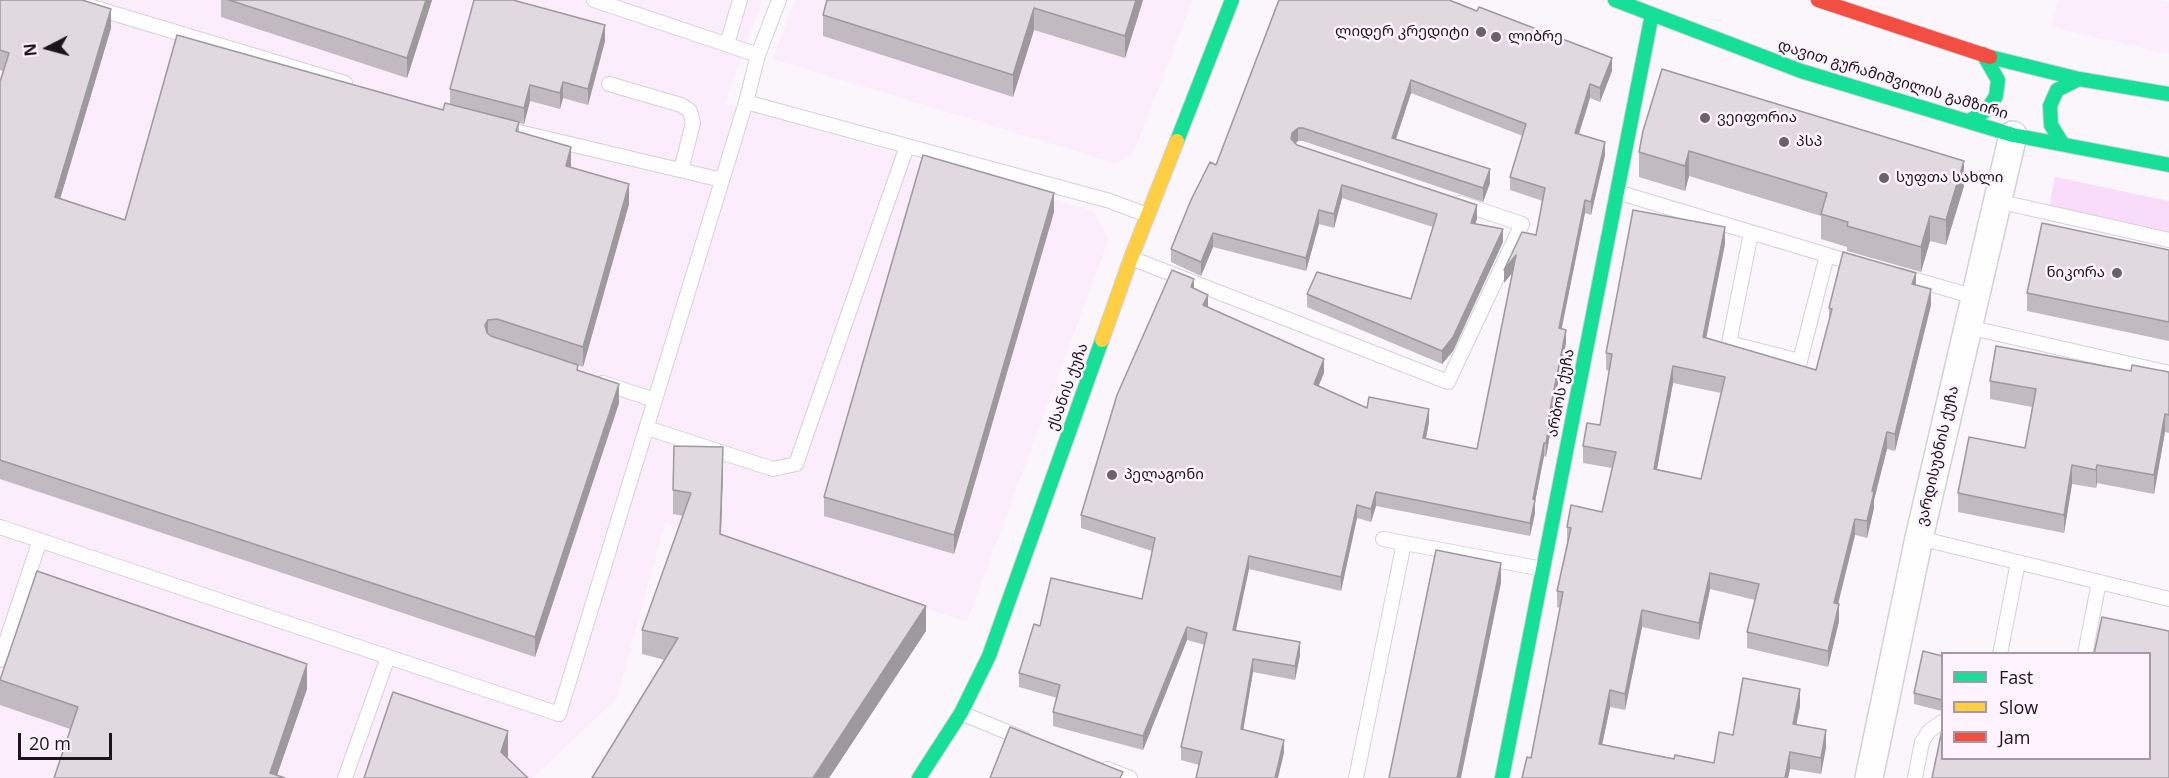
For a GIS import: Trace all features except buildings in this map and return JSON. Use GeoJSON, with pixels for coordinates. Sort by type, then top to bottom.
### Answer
{"type":"FeatureCollection","features":[{"type":"Feature","properties":{"kind":"main road","name":"ქსანის ქუჩა"},"geometry":{"type":"LineString","coordinates":[[919,778],[961,712],[989,656],[1131,258],[1232,0]]}},
{"type":"Feature","properties":{"kind":"main road","name":"დავით გურამიშვილის გამზირი"},"geometry":{"type":"LineString","coordinates":[[1615,0],[1801,71],[2013,135],[2169,165]]}},
{"type":"Feature","properties":{"kind":"main road"},"geometry":{"type":"LineString","coordinates":[[1818,0],[2025,67],[2079,79],[2169,94]]}},
{"type":"Feature","properties":{"kind":"main road","name":"არბოს ქუჩა"},"geometry":{"type":"LineString","coordinates":[[1502,778],[1652,14]]}},
{"type":"Feature","properties":{"kind":"main road"},"geometry":{"type":"LineString","coordinates":[[1969,121],[1987,110],[1996,96],[1998,80],[1983,54]]}},
{"type":"Feature","properties":{"kind":"main road"},"geometry":{"type":"LineString","coordinates":[[2062,143],[2051,125],[2050,106],[2057,90],[2079,79]]}},
{"type":"Feature","properties":{"kind":"street","name":"ვარდისუბნის ქუჩა"},"geometry":{"type":"LineString","coordinates":[[1869,778],[1919,538],[2013,135]]}},
{"type":"Feature","properties":{"kind":"lane"},"geometry":{"type":"LineString","coordinates":[[69,0],[357,86]]}},
{"type":"Feature","properties":{"kind":"lane"},"geometry":{"type":"LineString","coordinates":[[594,0],[632,6],[758,55]]}},
{"type":"Feature","properties":{"kind":"lane"},"geometry":{"type":"LineString","coordinates":[[727,44],[740,0]]}},
{"type":"Feature","properties":{"kind":"lane"},"geometry":{"type":"LineString","coordinates":[[0,527],[559,714],[746,102],[758,55],[779,0]]}},
{"type":"Feature","properties":{"kind":"lane"},"geometry":{"type":"LineString","coordinates":[[609,84],[681,105],[690,111],[693,123],[681,170]]}},
{"type":"Feature","properties":{"kind":"lane"},"geometry":{"type":"LineString","coordinates":[[746,102],[1110,201],[1147,215]]}},
{"type":"Feature","properties":{"kind":"lane"},"geometry":{"type":"LineString","coordinates":[[503,128],[722,180]]}},
{"type":"Feature","properties":{"kind":"lane"},"geometry":{"type":"LineString","coordinates":[[647,428],[773,469],[796,464],[907,146]]}},
{"type":"Feature","properties":{"kind":"lane"},"geometry":{"type":"LineString","coordinates":[[1617,192],[1975,297]]}},
{"type":"Feature","properties":{"kind":"lane"},"geometry":{"type":"LineString","coordinates":[[1131,258],[1448,382],[1522,224],[1444,198]]}},
{"type":"Feature","properties":{"kind":"lane"},"geometry":{"type":"LineString","coordinates":[[1997,201],[2169,240]]}},
{"type":"Feature","properties":{"kind":"lane"},"geometry":{"type":"LineString","coordinates":[[1751,233],[1729,343],[1800,361],[1827,255]]}},
{"type":"Feature","properties":{"kind":"lane"},"geometry":{"type":"LineString","coordinates":[[1968,327],[2169,374]]}},
{"type":"Feature","properties":{"kind":"lane"},"geometry":{"type":"LineString","coordinates":[[591,379],[655,400]]}},
{"type":"Feature","properties":{"kind":"lane"},"geometry":{"type":"LineString","coordinates":[[1919,538],[2169,599]]}},
{"type":"Feature","properties":{"kind":"lane"},"geometry":{"type":"LineString","coordinates":[[1383,539],[1543,568]]}},
{"type":"Feature","properties":{"kind":"lane"},"geometry":{"type":"LineString","coordinates":[[0,660],[40,540]]}},
{"type":"Feature","properties":{"kind":"lane"},"geometry":{"type":"LineString","coordinates":[[1356,778],[1404,543]]}},
{"type":"Feature","properties":{"kind":"lane"},"geometry":{"type":"LineString","coordinates":[[2000,652],[2018,562]]}},
{"type":"Feature","properties":{"kind":"lane"},"geometry":{"type":"LineString","coordinates":[[2085,652],[2099,582]]}},
{"type":"Feature","properties":{"kind":"lane"},"geometry":{"type":"LineString","coordinates":[[345,778],[388,657]]}},
{"type":"Feature","properties":{"kind":"lane"},"geometry":{"type":"LineString","coordinates":[[961,712],[1041,745]]}},
{"type":"Feature","properties":{"kind":"lane"},"geometry":{"type":"LineString","coordinates":[[1915,778],[1922,742],[1929,731],[1941,723]]}},
{"type":"Feature","properties":{"kind":"lane"},"geometry":{"type":"LineString","coordinates":[[1097,766],[1130,778]]}},
{"type":"Feature","properties":{"kind":"shaded area"},"geometry":{"type":"Polygon","coordinates":[[[0,0],[762,0],[725,103],[1094,212],[1109,239],[967,622],[665,523],[617,698],[533,778],[0,778],[0,0]]]}},
{"type":"Feature","properties":{"kind":"shaded area"},"geometry":{"type":"Polygon","coordinates":[[[795,0],[1193,0],[1133,154],[1115,163],[773,59],[795,0]]]}},
{"type":"Feature","properties":{"kind":"shaded area"},"geometry":{"type":"Polygon","coordinates":[[[2059,0],[2157,0],[2169,3],[2169,54],[2051,27],[2059,0]]]}},
{"type":"Feature","properties":{"kind":"shaded area"},"geometry":{"type":"Polygon","coordinates":[[[2055,177],[2169,201],[2169,233],[2049,208],[2055,177]]]}},
{"type":"Feature","properties":{"kind":"traffic: fast"},"geometry":{"type":"LineString","coordinates":[[1177,141],[1232,0]]}},
{"type":"Feature","properties":{"kind":"traffic: fast"},"geometry":{"type":"LineString","coordinates":[[1615,0],[1801,71],[2013,135],[2169,165]]}},
{"type":"Feature","properties":{"kind":"traffic: fast"},"geometry":{"type":"LineString","coordinates":[[1502,778],[1652,14]]}},
{"type":"Feature","properties":{"kind":"traffic: fast"},"geometry":{"type":"LineString","coordinates":[[1969,121],[1987,110],[1996,96],[1998,80],[1983,54]]}},
{"type":"Feature","properties":{"kind":"traffic: fast"},"geometry":{"type":"LineString","coordinates":[[1990,57],[2079,79],[2169,94]]}},
{"type":"Feature","properties":{"kind":"traffic: fast"},"geometry":{"type":"LineString","coordinates":[[2062,143],[2051,125],[2050,106],[2057,90],[2079,79]]}},
{"type":"Feature","properties":{"kind":"traffic: fast"},"geometry":{"type":"LineString","coordinates":[[919,778],[961,713],[989,656],[1102,340]]}},
{"type":"Feature","properties":{"kind":"traffic: slow"},"geometry":{"type":"LineString","coordinates":[[1102,340],[1177,141]]}},
{"type":"Feature","properties":{"kind":"traffic: jam"},"geometry":{"type":"LineString","coordinates":[[1818,0],[1990,57]]}},
{"type":"Feature","properties":{"kind":"place","name":"ლიდერ კრედიტი"},"geometry":{"type":"Point","coordinates":[1481,32]}},
{"type":"Feature","properties":{"kind":"place","name":"ლიბრე"},"geometry":{"type":"Point","coordinates":[1496,37]}},
{"type":"Feature","properties":{"kind":"place","name":"ვეიფორია"},"geometry":{"type":"Point","coordinates":[1705,118]}},
{"type":"Feature","properties":{"kind":"place","name":"პსპ"},"geometry":{"type":"Point","coordinates":[1784,142]}},
{"type":"Feature","properties":{"kind":"place","name":"სუფთა სახლი"},"geometry":{"type":"Point","coordinates":[1884,178]}},
{"type":"Feature","properties":{"kind":"place","name":"ნიკორა"},"geometry":{"type":"Point","coordinates":[2117,273]}},
{"type":"Feature","properties":{"kind":"place","name":"პელაგონი"},"geometry":{"type":"Point","coordinates":[1112,475]}}]}
